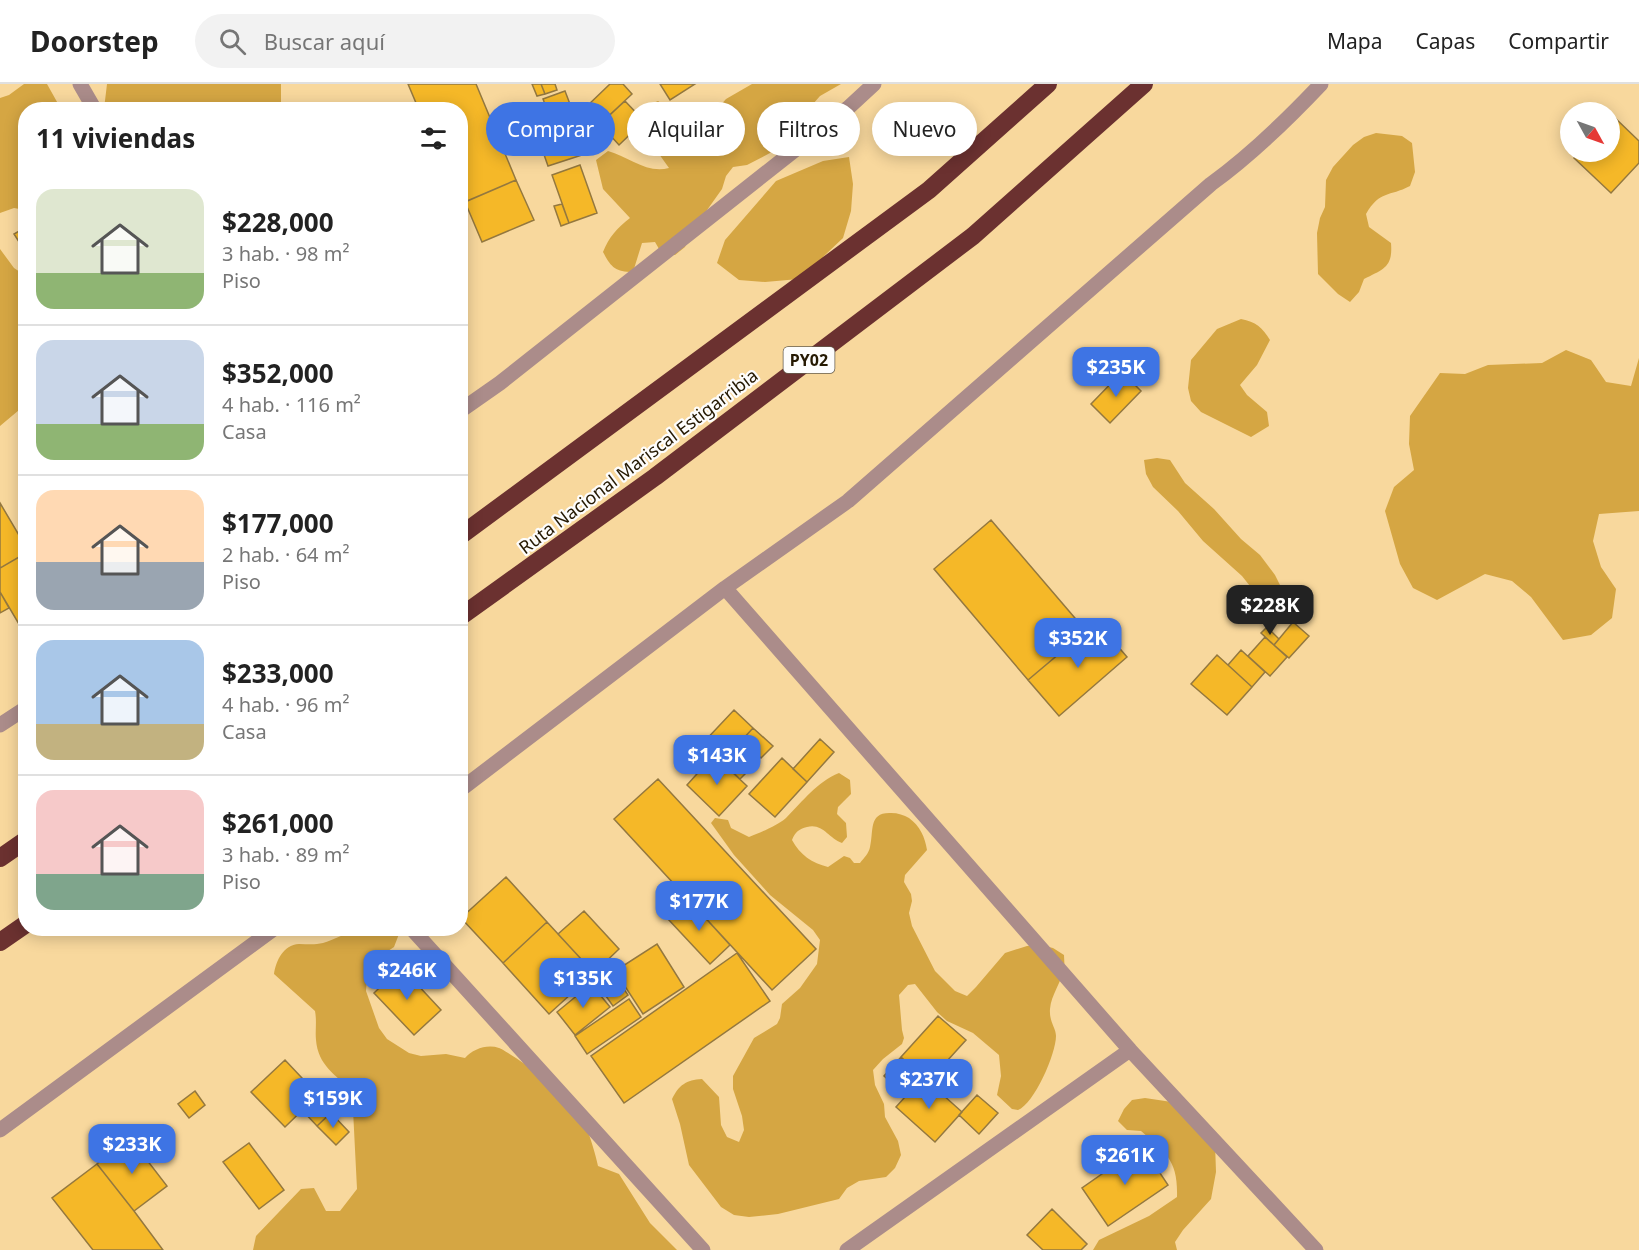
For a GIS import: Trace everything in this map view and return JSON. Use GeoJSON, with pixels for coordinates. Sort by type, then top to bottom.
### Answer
{"type":"FeatureCollection","features":[{"type":"Feature","properties":{"kind":"highway"},"geometry":{"type":"LineString","coordinates":[[468,530],[929,190],[1048,84]]}},
{"type":"Feature","properties":{"kind":"highway","name":"Ruta Nacional Mariscal Estigarribia"},"geometry":{"type":"LineString","coordinates":[[468,611],[655,477],[973,236],[1144,84]]}},
{"type":"Feature","properties":{"kind":"highway"},"geometry":{"type":"LineString","coordinates":[[0,858],[18,846]]}},
{"type":"Feature","properties":{"kind":"highway"},"geometry":{"type":"LineString","coordinates":[[0,942],[18,930]]}},
{"type":"Feature","properties":{"kind":"street"},"geometry":{"type":"LineString","coordinates":[[80,84],[90,102]]}},
{"type":"Feature","properties":{"kind":"street"},"geometry":{"type":"LineString","coordinates":[[468,405],[500,383],[848,108],[874,84]]}},
{"type":"Feature","properties":{"kind":"street"},"geometry":{"type":"LineString","coordinates":[[468,784],[725,588],[848,501],[1211,184],[1238,165],[1321,84]]}},
{"type":"Feature","properties":{"kind":"street"},"geometry":{"type":"LineString","coordinates":[[725,588],[1130,1050],[1316,1250]]}},
{"type":"Feature","properties":{"kind":"street"},"geometry":{"type":"LineString","coordinates":[[0,725],[18,713]]}},
{"type":"Feature","properties":{"kind":"street"},"geometry":{"type":"LineString","coordinates":[[0,1130],[263,936]]}},
{"type":"Feature","properties":{"kind":"street"},"geometry":{"type":"LineString","coordinates":[[418,936],[703,1250]]}},
{"type":"Feature","properties":{"kind":"street"},"geometry":{"type":"LineString","coordinates":[[847,1250],[1130,1050]]}},
{"type":"Feature","properties":{"kind":"shaded area"},"geometry":{"type":"Polygon","coordinates":[[[24,84],[47,84],[57,102],[18,102],[18,209],[0,213],[0,98],[9,95],[24,84]]]}},
{"type":"Feature","properties":{"kind":"shaded area"},"geometry":{"type":"Polygon","coordinates":[[[107,84],[281,84],[281,102],[105,102],[107,84]]]}},
{"type":"Feature","properties":{"kind":"shaded area"},"geometry":{"type":"Polygon","coordinates":[[[752,84],[841,84],[820,96],[815,102],[757,102],[757,156],[764,156],[747,165],[733,167],[726,176],[722,189],[690,234],[685,247],[675,255],[662,254],[655,242],[642,243],[633,272],[614,268],[603,252],[614,233],[630,218],[603,189],[596,160],[601,156],[615,156],[615,154],[646,167],[661,169],[669,168],[660,156],[745,156],[745,102],[723,102],[752,84]]]}},
{"type":"Feature","properties":{"kind":"shaded area"},"geometry":{"type":"Polygon","coordinates":[[[1376,133],[1402,136],[1412,143],[1415,172],[1410,186],[1381,197],[1366,214],[1369,227],[1391,243],[1390,257],[1382,270],[1364,279],[1359,292],[1350,302],[1338,294],[1318,274],[1317,233],[1325,207],[1326,180],[1333,167],[1353,145],[1364,137],[1376,133]]]}},
{"type":"Feature","properties":{"kind":"shaded area"},"geometry":{"type":"Polygon","coordinates":[[[849,157],[853,184],[851,211],[843,238],[824,256],[810,278],[765,282],[739,280],[717,263],[725,240],[776,181],[823,161],[849,157]]]}},
{"type":"Feature","properties":{"kind":"shaded area"},"geometry":{"type":"Polygon","coordinates":[[[0,249],[18,271],[18,411],[0,426],[0,249]]]}},
{"type":"Feature","properties":{"kind":"shaded area"},"geometry":{"type":"Polygon","coordinates":[[[1241,319],[1258,326],[1270,340],[1257,365],[1240,385],[1247,395],[1267,412],[1269,426],[1251,437],[1201,412],[1191,401],[1188,388],[1191,360],[1217,329],[1241,319]]]}},
{"type":"Feature","properties":{"kind":"shaded area"},"geometry":{"type":"Polygon","coordinates":[[[1566,350],[1591,360],[1606,382],[1631,386],[1639,358],[1639,511],[1599,514],[1593,541],[1601,567],[1616,589],[1612,618],[1591,635],[1563,640],[1531,597],[1512,581],[1485,574],[1437,600],[1413,588],[1400,564],[1385,511],[1394,487],[1414,470],[1409,444],[1410,416],[1440,373],[1465,374],[1488,365],[1542,363],[1566,350]]]}},
{"type":"Feature","properties":{"kind":"shaded area"},"geometry":{"type":"Polygon","coordinates":[[[1157,458],[1170,460],[1185,483],[1260,555],[1275,575],[1287,599],[1269,610],[1242,576],[1203,541],[1178,511],[1153,487],[1146,474],[1144,460],[1157,458]]]}},
{"type":"Feature","properties":{"kind":"shaded area"},"geometry":{"type":"Polygon","coordinates":[[[839,773],[850,780],[851,794],[838,807],[837,814],[846,823],[847,837],[842,843],[817,827],[807,827],[798,831],[792,840],[799,850],[812,861],[828,867],[844,856],[850,858],[854,863],[860,863],[869,849],[875,819],[884,814],[894,813],[909,818],[921,832],[927,850],[905,875],[904,882],[912,901],[909,913],[912,926],[935,971],[955,991],[967,996],[1005,953],[1027,946],[1040,945],[1053,948],[1064,955],[1063,974],[1050,1009],[1056,1033],[1055,1044],[1037,1089],[1024,1106],[1018,1110],[1012,1109],[997,1095],[1001,1076],[999,1055],[973,1033],[947,1021],[915,984],[908,985],[899,995],[904,1038],[902,1044],[873,1070],[875,1085],[884,1104],[885,1117],[898,1141],[901,1155],[895,1168],[886,1177],[859,1181],[847,1188],[839,1199],[778,1214],[749,1217],[734,1215],[721,1207],[689,1165],[672,1099],[684,1084],[702,1079],[719,1097],[721,1125],[727,1137],[739,1142],[744,1130],[733,1089],[733,1076],[754,1038],[777,1024],[782,1004],[800,988],[817,964],[820,940],[813,930],[770,895],[734,855],[711,823],[715,818],[728,820],[731,828],[749,837],[782,821],[817,787],[839,773]]]}},
{"type":"Feature","properties":{"kind":"shaded area"},"geometry":{"type":"Polygon","coordinates":[[[341,936],[398,936],[394,947],[382,955],[367,978],[366,991],[379,1028],[387,1039],[409,1053],[421,1056],[446,1054],[465,1058],[480,1048],[499,1048],[550,1082],[574,1101],[588,1132],[598,1166],[619,1174],[650,1223],[677,1250],[253,1250],[256,1236],[301,1189],[314,1188],[326,1211],[340,1211],[357,1189],[352,1090],[328,1069],[320,1056],[316,1040],[315,1011],[274,974],[276,964],[289,947],[299,944],[323,943],[341,936]]]}},
{"type":"Feature","properties":{"kind":"shaded area"},"geometry":{"type":"Polygon","coordinates":[[[1145,1098],[1185,1104],[1215,1143],[1216,1172],[1211,1199],[1175,1242],[1177,1250],[1093,1250],[1099,1240],[1149,1216],[1177,1197],[1175,1174],[1169,1158],[1141,1131],[1127,1130],[1118,1121],[1132,1100],[1145,1098]]]}},
{"type":"Feature","properties":{"kind":"building"},"geometry":{"type":"Polygon","coordinates":[[[408,84],[476,84],[486,108],[486,156],[506,156],[516,180],[468,201],[468,102],[416,102],[408,84]]]}},
{"type":"Feature","properties":{"kind":"building"},"geometry":{"type":"Polygon","coordinates":[[[532,84],[541,84],[545,94],[537,96],[532,84]]]}},
{"type":"Feature","properties":{"kind":"building"},"geometry":{"type":"Polygon","coordinates":[[[541,84],[555,84],[557,90],[545,94],[541,84]]]}},
{"type":"Feature","properties":{"kind":"building"},"geometry":{"type":"Polygon","coordinates":[[[610,84],[623,84],[632,94],[615,110],[615,102],[591,102],[610,84]]]}},
{"type":"Feature","properties":{"kind":"building"},"geometry":{"type":"Polygon","coordinates":[[[660,84],[695,84],[670,100],[660,84]]]}},
{"type":"Feature","properties":{"kind":"building"},"geometry":{"type":"Polygon","coordinates":[[[565,91],[569,102],[544,102],[543,99],[565,91]]]}},
{"type":"Feature","properties":{"kind":"building"},"geometry":{"type":"Polygon","coordinates":[[[625,101],[627,103],[627,137],[619,145],[615,141],[615,110],[625,101]]]}},
{"type":"Feature","properties":{"kind":"building"},"geometry":{"type":"Polygon","coordinates":[[[1620,123],[1639,141],[1639,163],[1611,193],[1578,162],[1620,162],[1620,123]]]}},
{"type":"Feature","properties":{"kind":"building"},"geometry":{"type":"Polygon","coordinates":[[[544,156],[579,156],[548,166],[544,156]]]}},
{"type":"Feature","properties":{"kind":"building"},"geometry":{"type":"Polygon","coordinates":[[[580,165],[597,213],[569,223],[552,175],[580,165]]]}},
{"type":"Feature","properties":{"kind":"building"},"geometry":{"type":"Polygon","coordinates":[[[516,180],[534,220],[482,242],[468,209],[468,201],[516,180]]]}},
{"type":"Feature","properties":{"kind":"building"},"geometry":{"type":"Polygon","coordinates":[[[562,204],[569,223],[561,226],[554,206],[562,204]]]}},
{"type":"Feature","properties":{"kind":"building"},"geometry":{"type":"Polygon","coordinates":[[[1122,372],[1141,391],[1110,423],[1091,404],[1122,372]]]}},
{"type":"Feature","properties":{"kind":"building"},"geometry":{"type":"Polygon","coordinates":[[[0,503],[18,533],[18,558],[0,568],[0,503]]]}},
{"type":"Feature","properties":{"kind":"building"},"geometry":{"type":"Polygon","coordinates":[[[991,520],[1086,631],[1028,680],[934,569],[991,520]]]}},
{"type":"Feature","properties":{"kind":"building"},"geometry":{"type":"Polygon","coordinates":[[[18,558],[18,622],[0,592],[0,568],[18,558]]]}},
{"type":"Feature","properties":{"kind":"building"},"geometry":{"type":"Polygon","coordinates":[[[0,592],[9,608],[0,613],[0,592]]]}},
{"type":"Feature","properties":{"kind":"building"},"geometry":{"type":"Polygon","coordinates":[[[1097,622],[1127,657],[1059,716],[1028,680],[1097,622]]]}},
{"type":"Feature","properties":{"kind":"building"},"geometry":{"type":"Polygon","coordinates":[[[1293,622],[1309,636],[1289,658],[1274,645],[1293,622]]]}},
{"type":"Feature","properties":{"kind":"building"},"geometry":{"type":"Polygon","coordinates":[[[1267,627],[1279,639],[1274,645],[1261,633],[1267,627]]]}},
{"type":"Feature","properties":{"kind":"building"},"geometry":{"type":"Polygon","coordinates":[[[1265,637],[1287,657],[1270,676],[1248,656],[1265,637]]]}},
{"type":"Feature","properties":{"kind":"building"},"geometry":{"type":"Polygon","coordinates":[[[1241,650],[1265,672],[1252,687],[1228,665],[1241,650]]]}},
{"type":"Feature","properties":{"kind":"building"},"geometry":{"type":"Polygon","coordinates":[[[1217,655],[1252,687],[1227,715],[1191,684],[1217,655]]]}},
{"type":"Feature","properties":{"kind":"building"},"geometry":{"type":"Polygon","coordinates":[[[734,710],[753,728],[722,762],[702,744],[734,710]]]}},
{"type":"Feature","properties":{"kind":"building"},"geometry":{"type":"Polygon","coordinates":[[[753,728],[773,746],[761,758],[742,740],[753,728]]]}},
{"type":"Feature","properties":{"kind":"building"},"geometry":{"type":"Polygon","coordinates":[[[820,739],[834,752],[807,782],[793,769],[820,739]]]}},
{"type":"Feature","properties":{"kind":"building"},"geometry":{"type":"Polygon","coordinates":[[[736,747],[754,765],[740,779],[722,762],[736,747]]]}},
{"type":"Feature","properties":{"kind":"building"},"geometry":{"type":"Polygon","coordinates":[[[714,755],[747,786],[719,816],[687,785],[714,755]]]}},
{"type":"Feature","properties":{"kind":"building"},"geometry":{"type":"Polygon","coordinates":[[[782,758],[807,782],[775,817],[749,794],[782,758]]]}},
{"type":"Feature","properties":{"kind":"building"},"geometry":{"type":"Polygon","coordinates":[[[658,779],[816,949],[772,990],[614,819],[658,779]]]}},
{"type":"Feature","properties":{"kind":"building"},"geometry":{"type":"Polygon","coordinates":[[[506,877],[547,922],[503,963],[468,926],[468,912],[506,877]]]}},
{"type":"Feature","properties":{"kind":"building"},"geometry":{"type":"Polygon","coordinates":[[[689,900],[730,945],[710,964],[668,919],[689,900]]]}},
{"type":"Feature","properties":{"kind":"building"},"geometry":{"type":"Polygon","coordinates":[[[584,911],[619,949],[594,973],[558,934],[584,911]]]}},
{"type":"Feature","properties":{"kind":"building"},"geometry":{"type":"Polygon","coordinates":[[[547,922],[594,973],[549,1014],[503,963],[547,922]]]}},
{"type":"Feature","properties":{"kind":"building"},"geometry":{"type":"Polygon","coordinates":[[[657,944],[684,987],[643,1014],[615,971],[657,944]]]}},
{"type":"Feature","properties":{"kind":"building"},"geometry":{"type":"Polygon","coordinates":[[[737,953],[770,1001],[624,1103],[591,1056],[737,953]]]}},
{"type":"Feature","properties":{"kind":"building"},"geometry":{"type":"Polygon","coordinates":[[[401,967],[441,1010],[414,1035],[374,993],[401,967]]]}},
{"type":"Feature","properties":{"kind":"building"},"geometry":{"type":"Polygon","coordinates":[[[609,967],[628,995],[613,1006],[593,978],[609,967]]]}},
{"type":"Feature","properties":{"kind":"building"},"geometry":{"type":"Polygon","coordinates":[[[591,984],[610,1007],[575,1035],[557,1012],[591,984]]]}},
{"type":"Feature","properties":{"kind":"building"},"geometry":{"type":"Polygon","coordinates":[[[629,999],[641,1017],[587,1054],[575,1036],[629,999]]]}},
{"type":"Feature","properties":{"kind":"building"},"geometry":{"type":"Polygon","coordinates":[[[938,1016],[966,1040],[928,1082],[901,1057],[938,1016]]]}},
{"type":"Feature","properties":{"kind":"building"},"geometry":{"type":"Polygon","coordinates":[[[901,1057],[923,1077],[906,1096],[884,1076],[901,1057]]]}},
{"type":"Feature","properties":{"kind":"building"},"geometry":{"type":"Polygon","coordinates":[[[285,1060],[318,1095],[285,1127],[251,1092],[285,1060]]]}},
{"type":"Feature","properties":{"kind":"building"},"geometry":{"type":"Polygon","coordinates":[[[923,1077],[962,1112],[935,1142],[896,1107],[923,1077]]]}},
{"type":"Feature","properties":{"kind":"building"},"geometry":{"type":"Polygon","coordinates":[[[325,1088],[340,1104],[317,1126],[302,1110],[325,1088]]]}},
{"type":"Feature","properties":{"kind":"building"},"geometry":{"type":"Polygon","coordinates":[[[195,1091],[205,1105],[189,1118],[178,1104],[195,1091]]]}},
{"type":"Feature","properties":{"kind":"building"},"geometry":{"type":"Polygon","coordinates":[[[977,1095],[998,1113],[979,1134],[959,1115],[977,1095]]]}},
{"type":"Feature","properties":{"kind":"building"},"geometry":{"type":"Polygon","coordinates":[[[331,1113],[349,1132],[336,1145],[317,1126],[331,1113]]]}},
{"type":"Feature","properties":{"kind":"building"},"geometry":{"type":"Polygon","coordinates":[[[130,1138],[167,1186],[134,1211],[97,1164],[130,1138]]]}},
{"type":"Feature","properties":{"kind":"building"},"geometry":{"type":"Polygon","coordinates":[[[249,1143],[284,1190],[259,1209],[223,1162],[249,1143]]]}},
{"type":"Feature","properties":{"kind":"building"},"geometry":{"type":"Polygon","coordinates":[[[1142,1146],[1168,1185],[1108,1226],[1082,1188],[1142,1146]]]}},
{"type":"Feature","properties":{"kind":"building"},"geometry":{"type":"Polygon","coordinates":[[[97,1164],[163,1250],[93,1250],[52,1198],[97,1164]]]}},
{"type":"Feature","properties":{"kind":"building"},"geometry":{"type":"Polygon","coordinates":[[[1052,1209],[1087,1244],[1081,1250],[1043,1250],[1027,1235],[1052,1209]]]}}]}
